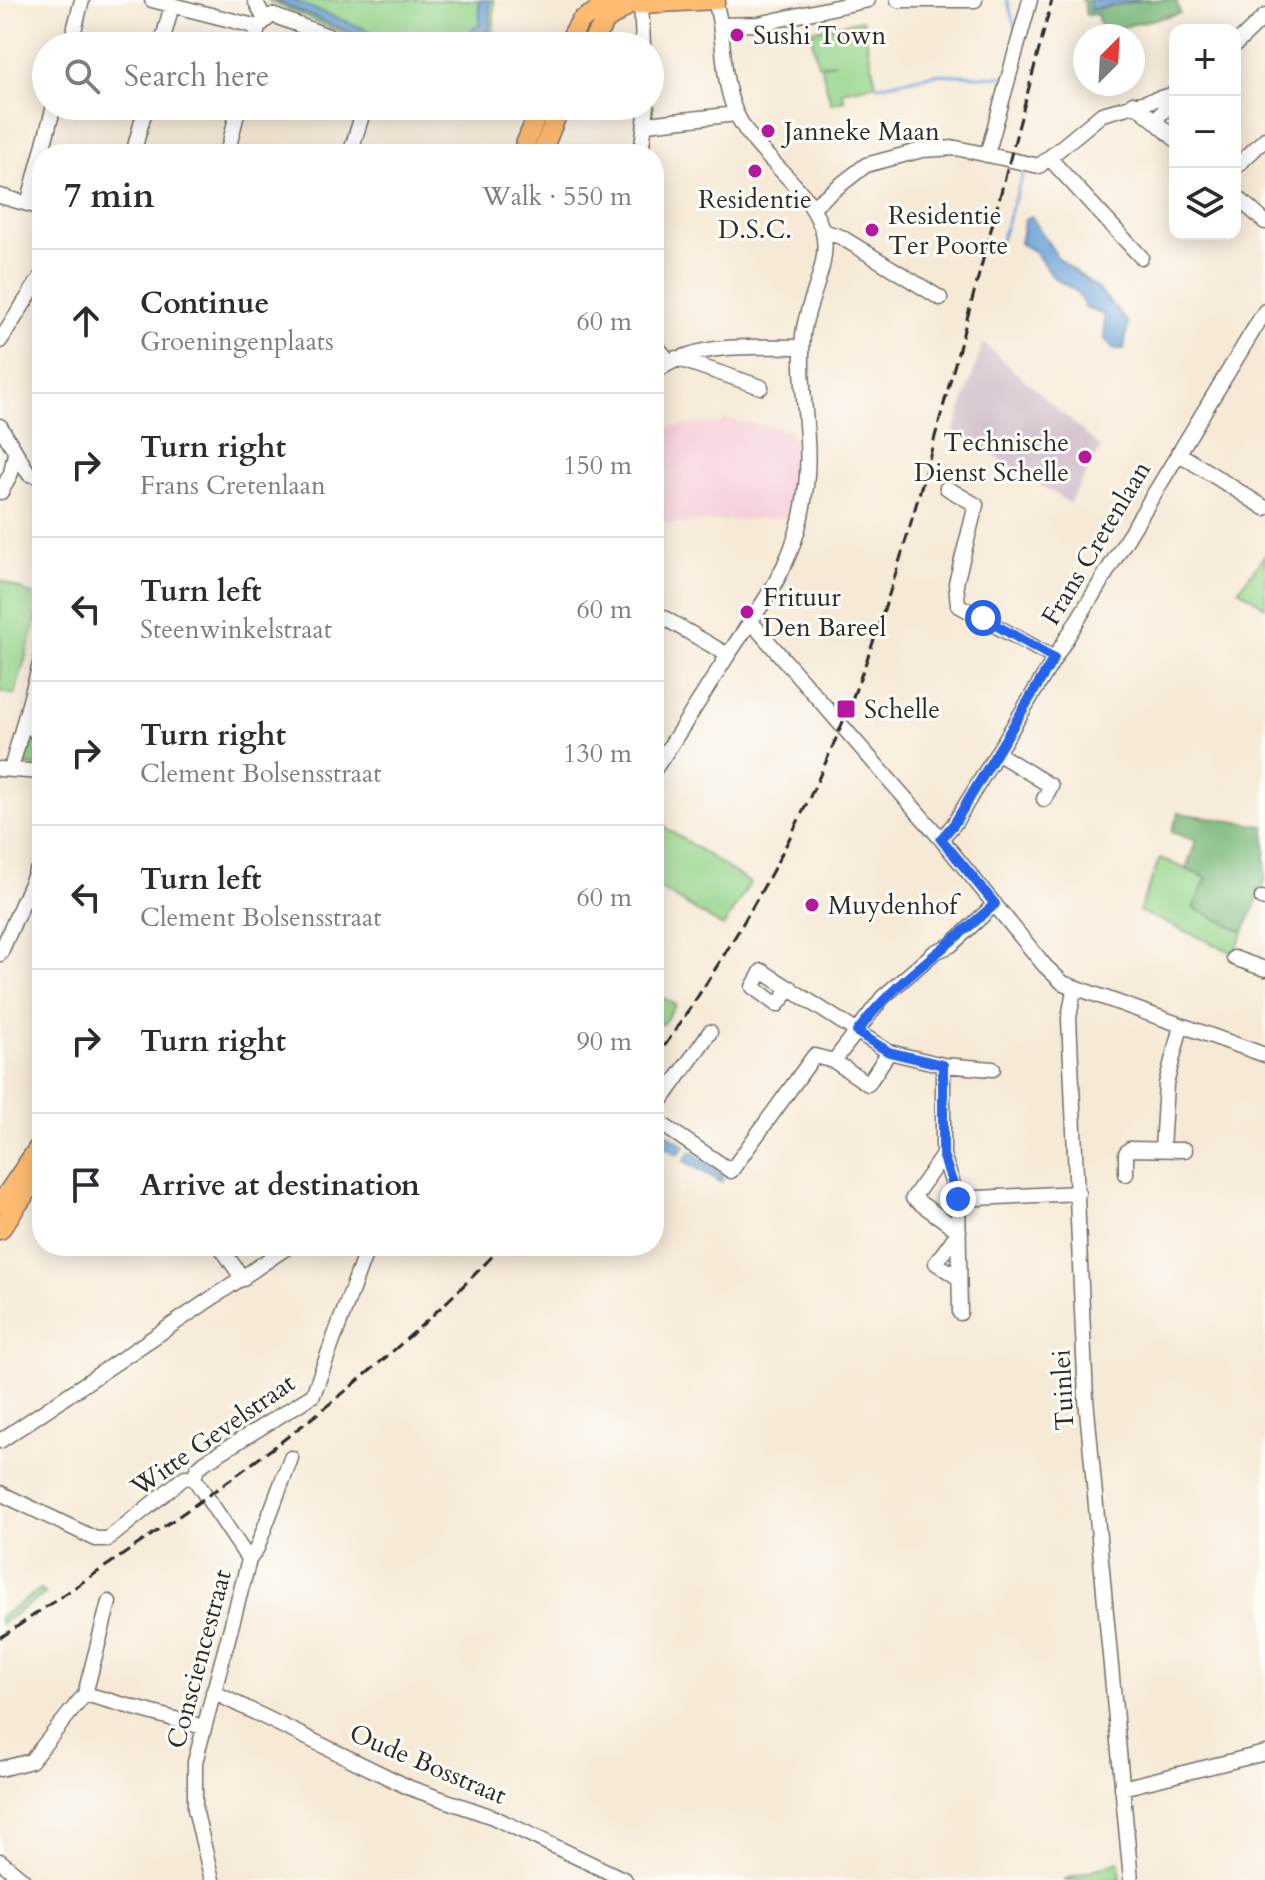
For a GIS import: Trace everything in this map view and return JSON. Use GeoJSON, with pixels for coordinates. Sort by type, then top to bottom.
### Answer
{"type":"FeatureCollection","features":[{"type":"Feature","properties":{"kind":"main road"},"geometry":{"type":"LineString","coordinates":[[574,32],[580,21],[605,6],[716,0]]}},
{"type":"Feature","properties":{"kind":"main road"},"geometry":{"type":"LineString","coordinates":[[598,32],[607,20],[636,4]]}},
{"type":"Feature","properties":{"kind":"main road"},"geometry":{"type":"LineString","coordinates":[[525,144],[535,120]]}},
{"type":"Feature","properties":{"kind":"main road"},"geometry":{"type":"LineString","coordinates":[[545,144],[555,120]]}},
{"type":"Feature","properties":{"kind":"main road"},"geometry":{"type":"LineString","coordinates":[[0,1204],[32,1157]]}},
{"type":"Feature","properties":{"kind":"main road"},"geometry":{"type":"LineString","coordinates":[[0,1230],[32,1184]]}},
{"type":"Feature","properties":{"kind":"street"},"geometry":{"type":"LineString","coordinates":[[74,32],[82,0]]}},
{"type":"Feature","properties":{"kind":"street"},"geometry":{"type":"LineString","coordinates":[[255,0],[261,23],[258,32]]}},
{"type":"Feature","properties":{"kind":"street"},"geometry":{"type":"LineString","coordinates":[[664,754],[775,588],[800,530],[807,470],[802,347],[824,250],[823,231],[812,207],[748,136],[736,114],[723,62],[716,0]]}},
{"type":"Feature","properties":{"kind":"street"},"geometry":{"type":"LineString","coordinates":[[721,25],[758,24],[868,0]]}},
{"type":"Feature","properties":{"kind":"street"},"geometry":{"type":"LineString","coordinates":[[898,0],[975,0]]}},
{"type":"Feature","properties":{"kind":"street"},"geometry":{"type":"LineString","coordinates":[[987,155],[1030,0]]}},
{"type":"Feature","properties":{"kind":"street"},"geometry":{"type":"LineString","coordinates":[[161,32],[162,2],[261,23],[278,15],[320,32]]}},
{"type":"Feature","properties":{"kind":"street"},"geometry":{"type":"LineString","coordinates":[[636,4],[641,32]]}},
{"type":"Feature","properties":{"kind":"street"},"geometry":{"type":"LineString","coordinates":[[1241,39],[1265,16]]}},
{"type":"Feature","properties":{"kind":"street"},"geometry":{"type":"LineString","coordinates":[[812,207],[866,165],[934,148],[1039,166],[1051,160],[1102,114],[1169,95]]}},
{"type":"Feature","properties":{"kind":"street"},"geometry":{"type":"LineString","coordinates":[[1133,103],[1169,134]]}},
{"type":"Feature","properties":{"kind":"street"},"geometry":{"type":"LineString","coordinates":[[1154,120],[1169,106]]}},
{"type":"Feature","properties":{"kind":"street"},"geometry":{"type":"LineString","coordinates":[[647,124],[736,114]]}},
{"type":"Feature","properties":{"kind":"street"},"geometry":{"type":"LineString","coordinates":[[47,144],[51,120]]}},
{"type":"Feature","properties":{"kind":"street"},"geometry":{"type":"LineString","coordinates":[[136,144],[142,120]]}},
{"type":"Feature","properties":{"kind":"street"},"geometry":{"type":"LineString","coordinates":[[230,144],[236,120]]}},
{"type":"Feature","properties":{"kind":"street"},"geometry":{"type":"LineString","coordinates":[[353,144],[361,120]]}},
{"type":"Feature","properties":{"kind":"street"},"geometry":{"type":"LineString","coordinates":[[643,144],[647,120]]}},
{"type":"Feature","properties":{"kind":"street"},"geometry":{"type":"LineString","coordinates":[[1241,162],[1265,139]]}},
{"type":"Feature","properties":{"kind":"street"},"geometry":{"type":"LineString","coordinates":[[1051,160],[1141,257]]}},
{"type":"Feature","properties":{"kind":"street"},"geometry":{"type":"LineString","coordinates":[[0,196],[32,205]]}},
{"type":"Feature","properties":{"kind":"street"},"geometry":{"type":"LineString","coordinates":[[1241,200],[1265,222]]}},
{"type":"Feature","properties":{"kind":"street"},"geometry":{"type":"LineString","coordinates":[[823,231],[841,237],[940,298]]}},
{"type":"Feature","properties":{"kind":"street"},"geometry":{"type":"LineString","coordinates":[[0,341],[32,291]]}},
{"type":"Feature","properties":{"kind":"street","name":"Frans Cretenlaan"},"geometry":{"type":"LineString","coordinates":[[941,839],[954,824],[1265,311]]}},
{"type":"Feature","properties":{"kind":"street"},"geometry":{"type":"LineString","coordinates":[[664,366],[673,360],[727,348],[802,347]]}},
{"type":"Feature","properties":{"kind":"street"},"geometry":{"type":"LineString","coordinates":[[664,352],[673,360],[761,387]]}},
{"type":"Feature","properties":{"kind":"street"},"geometry":{"type":"LineString","coordinates":[[0,426],[15,453],[32,472]]}},
{"type":"Feature","properties":{"kind":"street"},"geometry":{"type":"LineString","coordinates":[[0,492],[11,473],[15,453]]}},
{"type":"Feature","properties":{"kind":"street"},"geometry":{"type":"LineString","coordinates":[[1178,453],[1265,508]]}},
{"type":"Feature","properties":{"kind":"street"},"geometry":{"type":"LineString","coordinates":[[0,492],[32,478]]}},
{"type":"Feature","properties":{"kind":"street"},"geometry":{"type":"LineString","coordinates":[[947,488],[983,507],[956,583],[958,605],[1054,658]]}},
{"type":"Feature","properties":{"kind":"street"},"geometry":{"type":"LineString","coordinates":[[664,618],[728,655]]}},
{"type":"Feature","properties":{"kind":"street"},"geometry":{"type":"LineString","coordinates":[[752,623],[941,839],[1045,966],[1074,990],[1264,1055],[1265,1072]]}},
{"type":"Feature","properties":{"kind":"street"},"geometry":{"type":"LineString","coordinates":[[32,695],[6,769],[32,771]]}},
{"type":"Feature","properties":{"kind":"street"},"geometry":{"type":"LineString","coordinates":[[25,720],[32,728]]}},
{"type":"Feature","properties":{"kind":"street"},"geometry":{"type":"LineString","coordinates":[[997,753],[1051,786],[1044,799]]}},
{"type":"Feature","properties":{"kind":"street"},"geometry":{"type":"LineString","coordinates":[[0,954],[32,881]]}},
{"type":"Feature","properties":{"kind":"street"},"geometry":{"type":"LineString","coordinates":[[834,1061],[883,997],[935,952],[951,945],[995,904]]}},
{"type":"Feature","properties":{"kind":"street"},"geometry":{"type":"LineString","coordinates":[[1234,958],[1265,969]]}},
{"type":"Feature","properties":{"kind":"street"},"geometry":{"type":"LineString","coordinates":[[791,988],[889,1052],[943,1065],[993,1069]]}},
{"type":"Feature","properties":{"kind":"street","name":"Tuinlei"},"geometry":{"type":"LineString","coordinates":[[1074,990],[1069,1018],[1086,1399],[1131,1880]]}},
{"type":"Feature","properties":{"kind":"street"},"geometry":{"type":"LineString","coordinates":[[1162,1149],[1168,1072],[1181,1026]]}},
{"type":"Feature","properties":{"kind":"street"},"geometry":{"type":"LineString","coordinates":[[664,1097],[710,1032]]}},
{"type":"Feature","properties":{"kind":"street"},"geometry":{"type":"LineString","coordinates":[[664,1126],[731,1171],[814,1056],[834,1061],[868,1084],[889,1052]]}},
{"type":"Feature","properties":{"kind":"street"},"geometry":{"type":"LineString","coordinates":[[943,1065],[943,1155],[958,1199],[960,1313]]}},
{"type":"Feature","properties":{"kind":"street"},"geometry":{"type":"LineString","coordinates":[[1126,1174],[1126,1153],[1130,1149],[1185,1150]]}},
{"type":"Feature","properties":{"kind":"street"},"geometry":{"type":"LineString","coordinates":[[943,1155],[913,1198],[959,1231]]}},
{"type":"Feature","properties":{"kind":"street"},"geometry":{"type":"LineString","coordinates":[[958,1199],[1078,1193]]}},
{"type":"Feature","properties":{"kind":"street"},"geometry":{"type":"LineString","coordinates":[[957,1277],[936,1263],[959,1231]]}},
{"type":"Feature","properties":{"kind":"street"},"geometry":{"type":"LineString","coordinates":[[227,1256],[243,1279]]}},
{"type":"Feature","properties":{"kind":"street"},"geometry":{"type":"LineString","coordinates":[[0,1441],[275,1256]]}},
{"type":"Feature","properties":{"kind":"street","name":"Witte Gevelstraat"},"geometry":{"type":"LineString","coordinates":[[0,1493],[96,1539],[108,1539],[185,1477],[194,1478],[197,1469],[205,1462],[313,1395],[364,1256]]}},
{"type":"Feature","properties":{"kind":"street","name":"Consciencestraat"},"geometry":{"type":"LineString","coordinates":[[212,1880],[193,1794],[195,1762],[249,1560],[257,1548],[291,1458]]}},
{"type":"Feature","properties":{"kind":"street"},"geometry":{"type":"LineString","coordinates":[[194,1478],[249,1560]]}},
{"type":"Feature","properties":{"kind":"street"},"geometry":{"type":"LineString","coordinates":[[0,1769],[31,1761],[85,1694],[109,1602]]}},
{"type":"Feature","properties":{"kind":"street","name":"Oude Bosstraat"},"geometry":{"type":"LineString","coordinates":[[213,1692],[410,1788],[493,1817],[625,1880]]}},
{"type":"Feature","properties":{"kind":"street"},"geometry":{"type":"LineString","coordinates":[[85,1694],[203,1727]]}},
{"type":"Feature","properties":{"kind":"street"},"geometry":{"type":"LineString","coordinates":[[1122,1788],[1265,1753]]}},
{"type":"Feature","properties":{"kind":"street"},"geometry":{"type":"LineString","coordinates":[[0,1861],[23,1880]]}},
{"type":"Feature","properties":{"kind":"shaded area","name":"Technische Dienst Schelle"},"geometry":{"type":"Polygon","coordinates":[[[983,343],[1101,448],[1069,503],[954,431],[983,343]]]}},
{"type":"Feature","properties":{"kind":"shaded area"},"geometry":{"type":"Polygon","coordinates":[[[724,419],[791,430],[801,470],[801,487],[790,517],[664,524],[664,427],[722,423],[724,419]]]}},
{"type":"Feature","properties":{"kind":"green space"},"geometry":{"type":"Polygon","coordinates":[[[266,0],[349,32],[340,32],[266,0]]]}},
{"type":"Feature","properties":{"kind":"green space"},"geometry":{"type":"Polygon","coordinates":[[[291,0],[479,0],[480,24],[469,32],[363,32],[291,0]]]}},
{"type":"Feature","properties":{"kind":"green space"},"geometry":{"type":"Polygon","coordinates":[[[489,0],[494,0],[494,29],[486,32],[490,30],[489,0]]]}},
{"type":"Feature","properties":{"kind":"green space"},"geometry":{"type":"Polygon","coordinates":[[[1080,0],[1090,0],[1091,10],[1141,0],[1176,0],[1180,13],[1134,24],[1099,24],[1097,14],[1086,15],[1084,1],[1080,0]]]}},
{"type":"Feature","properties":{"kind":"green space"},"geometry":{"type":"Polygon","coordinates":[[[862,20],[876,84],[842,91],[844,100],[831,103],[821,66],[836,63],[818,65],[810,31],[862,20]]]}},
{"type":"Feature","properties":{"kind":"green space"},"geometry":{"type":"Polygon","coordinates":[[[1265,555],[1265,607],[1239,589],[1265,555]]]}},
{"type":"Feature","properties":{"kind":"green space"},"geometry":{"type":"Polygon","coordinates":[[[0,580],[32,594],[32,635],[15,695],[0,691],[0,580]]]}},
{"type":"Feature","properties":{"kind":"green space"},"geometry":{"type":"Polygon","coordinates":[[[30,733],[32,766],[25,765],[19,759],[30,733]]]}},
{"type":"Feature","properties":{"kind":"green space"},"geometry":{"type":"Polygon","coordinates":[[[1179,813],[1265,826],[1265,882],[1244,932],[1193,908],[1207,878],[1186,869],[1196,841],[1171,832],[1179,813]]]}},
{"type":"Feature","properties":{"kind":"green space"},"geometry":{"type":"Polygon","coordinates":[[[664,827],[750,883],[723,927],[664,891],[664,827]]]}},
{"type":"Feature","properties":{"kind":"green space"},"geometry":{"type":"Polygon","coordinates":[[[1160,858],[1207,878],[1194,908],[1244,932],[1234,953],[1139,911],[1160,858]]]}},
{"type":"Feature","properties":{"kind":"green space"},"geometry":{"type":"Polygon","coordinates":[[[664,998],[675,1005],[664,1022],[664,998]]]}},
{"type":"Feature","properties":{"kind":"green space"},"geometry":{"type":"Polygon","coordinates":[[[40,1590],[45,1594],[0,1624],[0,1617],[40,1590]]]}},
{"type":"Feature","properties":{"kind":"green space"},"geometry":{"type":"Polygon","coordinates":[[[1119,1861],[1121,1880],[1063,1880],[1119,1861]]]}},
{"type":"Feature","properties":{"kind":"water"},"geometry":{"type":"Polygon","coordinates":[[[274,0],[291,0],[372,32],[349,32],[274,0]]]}},
{"type":"Feature","properties":{"kind":"water"},"geometry":{"type":"Polygon","coordinates":[[[479,0],[489,0],[490,29],[469,32],[480,24],[479,0]]]}},
{"type":"Feature","properties":{"kind":"water"},"geometry":{"type":"Polygon","coordinates":[[[1090,0],[1141,0],[1090,10],[1090,0]]]}},
{"type":"Feature","properties":{"kind":"water"},"geometry":{"type":"Polygon","coordinates":[[[1031,216],[1058,258],[1098,289],[1128,323],[1124,349],[1113,349],[1105,339],[1104,315],[1086,308],[1076,291],[1054,278],[1035,252],[1020,243],[1025,219],[1031,216]]]}},
{"type":"Feature","properties":{"kind":"water"},"geometry":{"type":"Polygon","coordinates":[[[664,1132],[685,1146],[678,1155],[664,1146],[664,1132]]]}},
{"type":"Feature","properties":{"kind":"water"},"geometry":{"type":"Polygon","coordinates":[[[691,1151],[724,1176],[721,1182],[684,1161],[691,1151]]]}},
{"type":"Feature","properties":{"kind":"waterway"},"geometry":{"type":"LineString","coordinates":[[1007,0],[1016,30]]}},
{"type":"Feature","properties":{"kind":"waterway"},"geometry":{"type":"LineString","coordinates":[[878,86],[935,74],[1003,77]]}},
{"type":"Feature","properties":{"kind":"waterway"},"geometry":{"type":"LineString","coordinates":[[998,249],[1023,174]]}},
{"type":"Feature","properties":{"kind":"railway"},"geometry":{"type":"LineString","coordinates":[[664,1046],[708,981],[780,856],[823,769],[859,680],[917,503],[1052,0]]}},
{"type":"Feature","properties":{"kind":"railway"},"geometry":{"type":"LineString","coordinates":[[0,1638],[262,1456],[386,1357],[492,1256]]}},
{"type":"Feature","properties":{"kind":"place","name":"Sushi Town"},"geometry":{"type":"Point","coordinates":[737,35]}},
{"type":"Feature","properties":{"kind":"place","name":"Janneke Maan"},"geometry":{"type":"Point","coordinates":[768,131]}},
{"type":"Feature","properties":{"kind":"place","name":"Residentie D.S.C."},"geometry":{"type":"Point","coordinates":[755,171]}},
{"type":"Feature","properties":{"kind":"place","name":"Residentie Ter Poorte"},"geometry":{"type":"Point","coordinates":[872,230]}},
{"type":"Feature","properties":{"kind":"place","name":"Technische Dienst Schelle"},"geometry":{"type":"Point","coordinates":[1085,457]}},
{"type":"Feature","properties":{"kind":"place","name":"Frituur Den Bareel"},"geometry":{"type":"Point","coordinates":[747,612]}},
{"type":"Feature","properties":{"kind":"place","name":"Schelle"},"geometry":{"type":"Point","coordinates":[846,709]}},
{"type":"Feature","properties":{"kind":"place","name":"Muydenhof"},"geometry":{"type":"Point","coordinates":[812,905]}},
{"type":"Feature","properties":{"kind":"route"},"geometry":{"type":"LineString","coordinates":[[958,1199],[943,1155],[943,1065],[889,1052],[857,1032],[883,997],[935,952],[951,945],[995,904],[941,839],[954,824],[1054,658],[983,618]]}}]}
